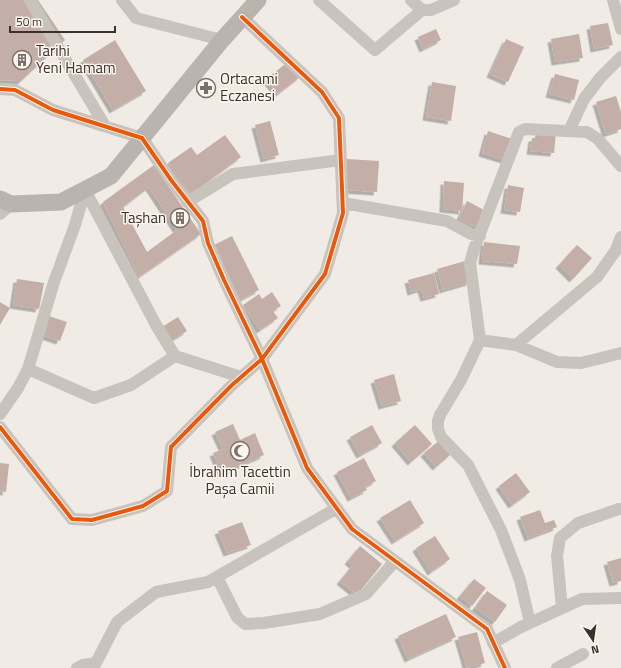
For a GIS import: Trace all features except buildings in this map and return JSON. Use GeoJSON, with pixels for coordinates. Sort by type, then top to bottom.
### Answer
{"type":"FeatureCollection","features":[{"type":"Feature","properties":{"kind":"street"},"geometry":{"type":"LineString","coordinates":[[30,0],[105,126]]}},
{"type":"Feature","properties":{"kind":"street"},"geometry":{"type":"LineString","coordinates":[[122,0],[136,18],[222,40]]}},
{"type":"Feature","properties":{"kind":"street"},"geometry":{"type":"LineString","coordinates":[[4,206],[61,202],[111,176],[222,40],[258,0]]}},
{"type":"Feature","properties":{"kind":"street"},"geometry":{"type":"LineString","coordinates":[[319,0],[376,50],[422,10],[431,10],[454,0]]}},
{"type":"Feature","properties":{"kind":"street"},"geometry":{"type":"LineString","coordinates":[[411,0],[422,10]]}},
{"type":"Feature","properties":{"kind":"street"},"geometry":{"type":"LineString","coordinates":[[613,0],[621,29]]}},
{"type":"Feature","properties":{"kind":"street"},"geometry":{"type":"LineString","coordinates":[[0,426],[72,519],[92,520],[143,506],[167,491],[171,447],[262,358],[325,274],[343,213],[339,118],[322,92],[242,17]]}},
{"type":"Feature","properties":{"kind":"street"},"geometry":{"type":"LineString","coordinates":[[569,131],[584,99],[600,78],[621,57]]}},
{"type":"Feature","properties":{"kind":"street"},"geometry":{"type":"LineString","coordinates":[[0,89],[15,90],[53,110],[142,138],[202,222],[208,243],[224,280],[262,358],[307,468],[352,529],[487,629],[505,668]]}},
{"type":"Feature","properties":{"kind":"street"},"geometry":{"type":"LineString","coordinates":[[530,622],[520,580],[501,530],[468,465],[441,437],[438,429],[438,421],[461,380],[480,340],[470,263],[519,132],[524,129],[587,132],[598,139],[621,166]]}},
{"type":"Feature","properties":{"kind":"street"},"geometry":{"type":"LineString","coordinates":[[188,202],[233,174],[341,160]]}},
{"type":"Feature","properties":{"kind":"street"},"geometry":{"type":"LineString","coordinates":[[85,190],[156,325],[175,356],[241,377]]}},
{"type":"Feature","properties":{"kind":"street"},"geometry":{"type":"LineString","coordinates":[[0,414],[18,388],[28,369],[54,282],[75,225],[85,190]]}},
{"type":"Feature","properties":{"kind":"street"},"geometry":{"type":"LineString","coordinates":[[343,203],[447,221],[471,234],[480,236]]}},
{"type":"Feature","properties":{"kind":"street"},"geometry":{"type":"LineString","coordinates":[[516,345],[597,277],[616,250],[621,237]]}},
{"type":"Feature","properties":{"kind":"street"},"geometry":{"type":"LineString","coordinates":[[480,340],[516,345],[557,362],[580,363],[621,353]]}},
{"type":"Feature","properties":{"kind":"street"},"geometry":{"type":"LineString","coordinates":[[28,369],[94,398],[131,385],[175,356]]}},
{"type":"Feature","properties":{"kind":"street"},"geometry":{"type":"LineString","coordinates":[[77,668],[83,665],[97,666],[117,622],[156,592],[208,582],[337,508]]}},
{"type":"Feature","properties":{"kind":"street"},"geometry":{"type":"LineString","coordinates":[[562,608],[557,556],[560,538],[578,523],[619,509]]}},
{"type":"Feature","properties":{"kind":"street"},"geometry":{"type":"LineString","coordinates":[[217,577],[237,617],[245,624],[264,623],[320,614],[366,594],[395,561]]}},
{"type":"Feature","properties":{"kind":"street"},"geometry":{"type":"LineString","coordinates":[[493,643],[530,622],[582,599],[621,598]]}},
{"type":"Feature","properties":{"kind":"street"},"geometry":{"type":"LineString","coordinates":[[557,668],[583,654]]}},
{"type":"Feature","properties":{"kind":"cycle path"},"geometry":{"type":"LineString","coordinates":[[0,427],[72,519],[92,520],[143,506],[167,491],[171,447],[232,385],[262,359],[325,274],[343,213],[339,118],[322,92],[242,17]]}},
{"type":"Feature","properties":{"kind":"cycle path"},"geometry":{"type":"LineString","coordinates":[[0,89],[15,90],[53,110],[142,138],[171,180],[203,221],[208,243],[262,359],[307,468],[352,529],[487,629],[505,668]]}},
{"type":"Feature","properties":{"kind":"place","name":"Tarihi Yeni Hamam"},"geometry":{"type":"Point","coordinates":[22,60]}},
{"type":"Feature","properties":{"kind":"place","name":"Ortacami Eczanesi"},"geometry":{"type":"Point","coordinates":[206,88]}},
{"type":"Feature","properties":{"kind":"place","name":"Taşhan"},"geometry":{"type":"Point","coordinates":[180,218]}},
{"type":"Feature","properties":{"kind":"place","name":"İbrahim Tacettin Paşa Camii"},"geometry":{"type":"Point","coordinates":[240,451]}}]}
